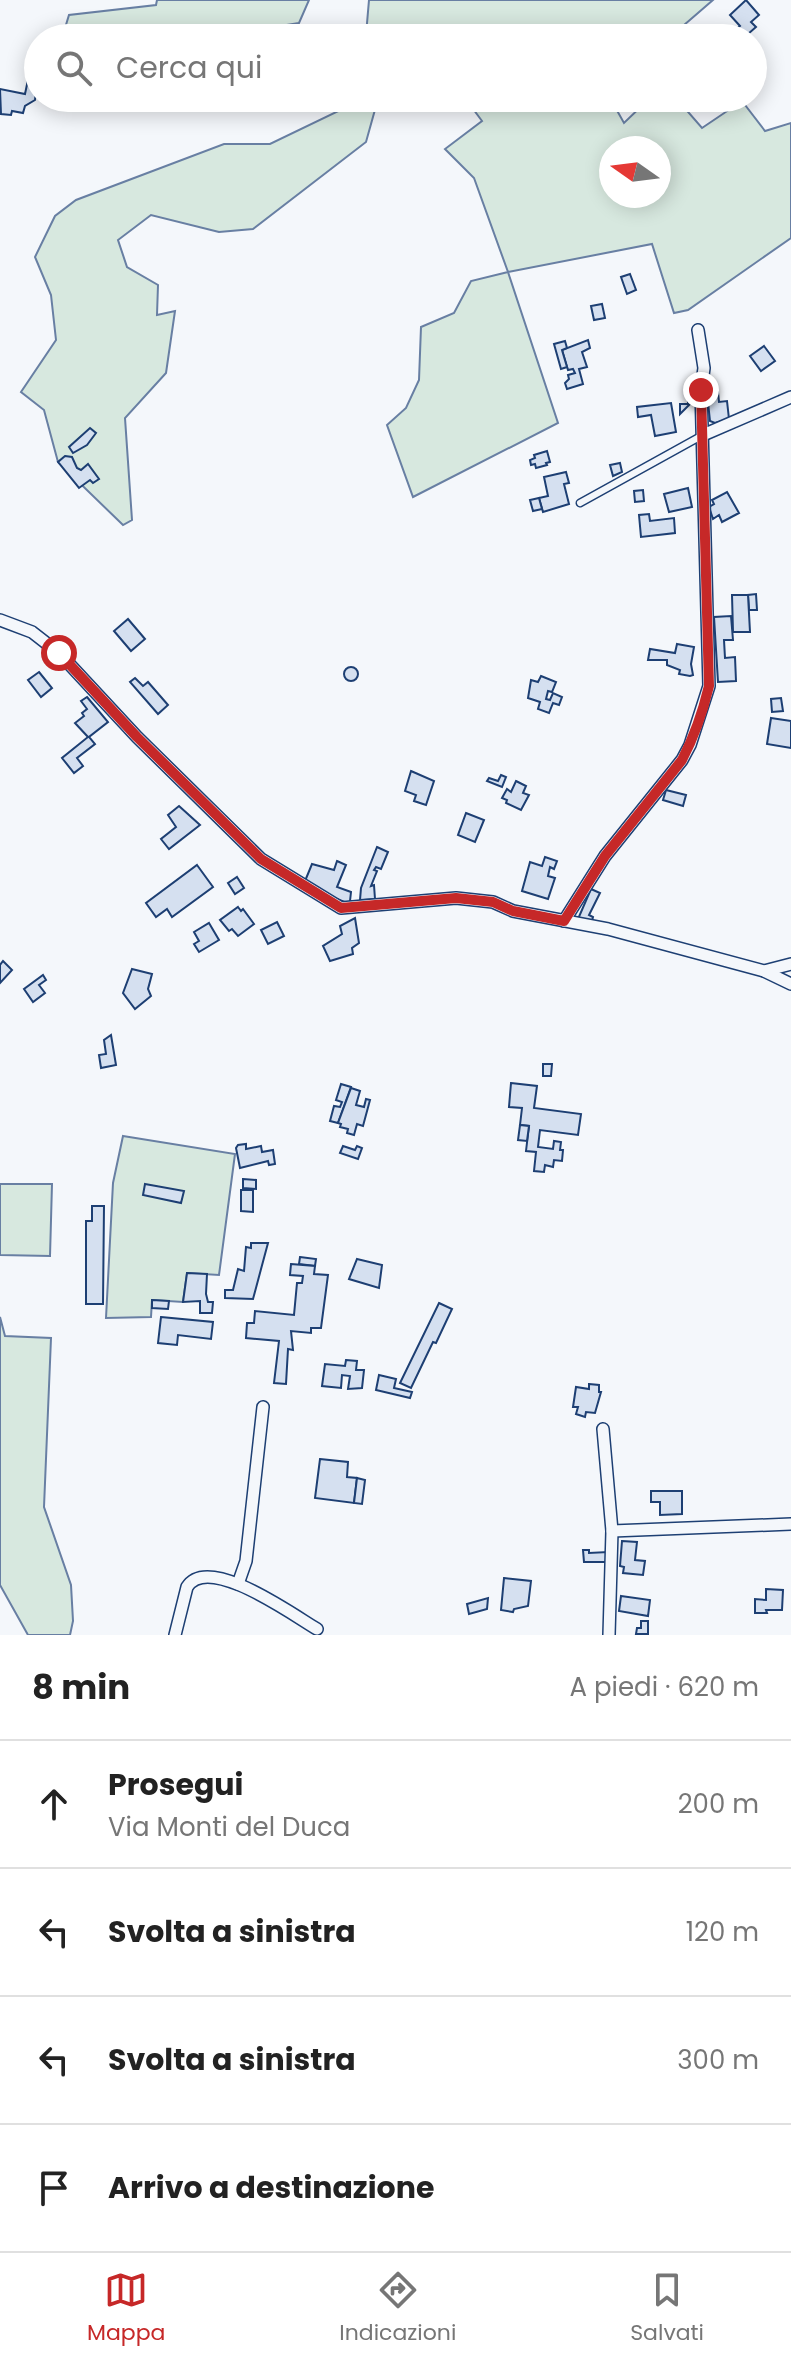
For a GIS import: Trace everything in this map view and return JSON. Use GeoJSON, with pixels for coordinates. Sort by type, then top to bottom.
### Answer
{"type":"FeatureCollection","features":[{"type":"Feature","properties":{"kind":"street"},"geometry":{"type":"LineString","coordinates":[[564,921],[605,856],[682,760],[709,686],[701,390],[704,368],[698,330]]}},
{"type":"Feature","properties":{"kind":"street"},"geometry":{"type":"LineString","coordinates":[[703,435],[791,397]]}},
{"type":"Feature","properties":{"kind":"street"},"geometry":{"type":"LineString","coordinates":[[0,620],[32,632],[59,653],[143,743],[261,859],[341,908],[456,898],[493,902],[513,911],[608,929],[764,971],[791,984]]}},
{"type":"Feature","properties":{"kind":"street"},"geometry":{"type":"LineString","coordinates":[[764,971],[791,964]]}},
{"type":"Feature","properties":{"kind":"street"},"geometry":{"type":"LineString","coordinates":[[238,1584],[246,1561],[263,1407]]}},
{"type":"Feature","properties":{"kind":"street"},"geometry":{"type":"LineString","coordinates":[[603,1429],[612,1531],[609,1635]]}},
{"type":"Feature","properties":{"kind":"street"},"geometry":{"type":"LineString","coordinates":[[612,1531],[791,1524]]}},
{"type":"Feature","properties":{"kind":"street"},"geometry":{"type":"LineString","coordinates":[[175,1635],[190,1582],[195,1578],[209,1577],[238,1584],[317,1629]]}},
{"type":"Feature","properties":{"kind":"lane"},"geometry":{"type":"LineString","coordinates":[[580,503],[703,435]]}},
{"type":"Feature","properties":{"kind":"shaded area"},"geometry":{"type":"Polygon","coordinates":[[[157,0],[309,0],[299,23],[293,24],[66,24],[69,15],[156,5],[157,0]]]}},
{"type":"Feature","properties":{"kind":"shaded area"},"geometry":{"type":"Polygon","coordinates":[[[369,0],[713,0],[685,24],[367,24],[369,0]]]}},
{"type":"Feature","properties":{"kind":"shaded area"},"geometry":{"type":"Polygon","coordinates":[[[336,112],[374,112],[366,142],[253,229],[219,232],[151,215],[118,240],[127,267],[158,285],[157,315],[175,311],[166,373],[125,418],[132,520],[123,525],[58,462],[44,410],[21,392],[56,340],[51,295],[35,257],[55,216],[76,200],[224,144],[270,144],[336,112]]]}},
{"type":"Feature","properties":{"kind":"shaded area"},"geometry":{"type":"Polygon","coordinates":[[[475,112],[618,112],[624,123],[635,112],[688,112],[702,128],[726,112],[750,112],[765,131],[791,123],[791,238],[688,310],[674,313],[652,244],[508,272],[474,178],[445,149],[482,121],[475,112]]]}},
{"type":"Feature","properties":{"kind":"shaded area"},"geometry":{"type":"Polygon","coordinates":[[[508,272],[558,423],[413,497],[387,425],[406,408],[419,380],[421,327],[454,313],[471,281],[508,272]]]}},
{"type":"Feature","properties":{"kind":"shaded area"},"geometry":{"type":"Polygon","coordinates":[[[123,1136],[235,1154],[219,1275],[187,1273],[183,1302],[152,1300],[151,1317],[106,1318],[113,1183],[123,1136]]]}},
{"type":"Feature","properties":{"kind":"shaded area"},"geometry":{"type":"Polygon","coordinates":[[[0,1184],[52,1184],[50,1256],[0,1255],[0,1184]]]}},
{"type":"Feature","properties":{"kind":"shaded area"},"geometry":{"type":"Polygon","coordinates":[[[0,1317],[5,1336],[51,1338],[44,1507],[71,1585],[73,1621],[70,1635],[28,1635],[0,1585],[0,1317]]]}},
{"type":"Feature","properties":{"kind":"building"},"geometry":{"type":"Polygon","coordinates":[[[746,0],[759,15],[751,22],[753,24],[738,24],[730,15],[746,0]]]}},
{"type":"Feature","properties":{"kind":"building"},"geometry":{"type":"Polygon","coordinates":[[[0,89],[24,94],[23,113],[12,111],[11,115],[1,114],[0,89]]]}},
{"type":"Feature","properties":{"kind":"building"},"geometry":{"type":"Polygon","coordinates":[[[630,274],[636,290],[627,294],[621,277],[630,274]]]}},
{"type":"Feature","properties":{"kind":"building"},"geometry":{"type":"Polygon","coordinates":[[[602,304],[605,318],[594,320],[591,306],[602,304]]]}},
{"type":"Feature","properties":{"kind":"building"},"geometry":{"type":"Polygon","coordinates":[[[588,340],[590,348],[582,352],[587,367],[579,369],[583,384],[567,389],[565,383],[568,375],[575,373],[573,369],[568,370],[562,350],[588,340]]]}},
{"type":"Feature","properties":{"kind":"building"},"geometry":{"type":"Polygon","coordinates":[[[565,341],[567,348],[562,350],[567,367],[561,369],[554,344],[565,341]]]}},
{"type":"Feature","properties":{"kind":"building"},"geometry":{"type":"Polygon","coordinates":[[[764,346],[775,361],[761,371],[750,356],[764,346]]]}},
{"type":"Feature","properties":{"kind":"building"},"geometry":{"type":"Polygon","coordinates":[[[688,381],[697,381],[697,404],[690,404],[680,414],[680,404],[688,404],[688,381]]]}},
{"type":"Feature","properties":{"kind":"building"},"geometry":{"type":"Polygon","coordinates":[[[718,392],[719,402],[727,401],[729,419],[715,423],[710,421],[707,393],[718,392]]]}},
{"type":"Feature","properties":{"kind":"building"},"geometry":{"type":"Polygon","coordinates":[[[671,403],[676,432],[655,436],[651,415],[638,417],[637,407],[671,403]]]}},
{"type":"Feature","properties":{"kind":"building"},"geometry":{"type":"Polygon","coordinates":[[[90,428],[96,433],[87,445],[73,453],[69,447],[90,428]]]}},
{"type":"Feature","properties":{"kind":"building"},"geometry":{"type":"Polygon","coordinates":[[[547,451],[550,462],[547,465],[536,468],[535,464],[531,465],[534,455],[547,451]]]}},
{"type":"Feature","properties":{"kind":"building"},"geometry":{"type":"Polygon","coordinates":[[[65,456],[72,457],[81,470],[88,464],[99,479],[93,483],[90,480],[79,488],[58,462],[65,456]]]}},
{"type":"Feature","properties":{"kind":"building"},"geometry":{"type":"Polygon","coordinates":[[[620,463],[622,472],[613,476],[610,465],[620,463]]]}},
{"type":"Feature","properties":{"kind":"building"},"geometry":{"type":"Polygon","coordinates":[[[566,472],[569,483],[564,484],[569,504],[543,512],[539,498],[548,496],[544,477],[566,472]]]}},
{"type":"Feature","properties":{"kind":"building"},"geometry":{"type":"Polygon","coordinates":[[[688,488],[692,507],[669,512],[664,494],[688,488]]]}},
{"type":"Feature","properties":{"kind":"building"},"geometry":{"type":"Polygon","coordinates":[[[643,490],[644,501],[635,502],[634,491],[643,490]]]}},
{"type":"Feature","properties":{"kind":"building"},"geometry":{"type":"Polygon","coordinates":[[[727,492],[739,513],[722,522],[719,515],[713,519],[709,507],[714,504],[712,500],[727,492]]]}},
{"type":"Feature","properties":{"kind":"building"},"geometry":{"type":"Polygon","coordinates":[[[539,498],[542,509],[533,511],[530,500],[539,498]]]}},
{"type":"Feature","properties":{"kind":"building"},"geometry":{"type":"Polygon","coordinates":[[[649,514],[650,521],[674,518],[675,533],[641,537],[639,515],[649,514]]]}},
{"type":"Feature","properties":{"kind":"building"},"geometry":{"type":"Polygon","coordinates":[[[756,594],[757,610],[749,610],[748,595],[756,594]]]}},
{"type":"Feature","properties":{"kind":"building"},"geometry":{"type":"Polygon","coordinates":[[[732,595],[748,595],[750,632],[733,632],[732,595]]]}},
{"type":"Feature","properties":{"kind":"building"},"geometry":{"type":"Polygon","coordinates":[[[731,616],[733,640],[724,640],[725,658],[735,657],[736,681],[718,682],[714,617],[731,616]]]}},
{"type":"Feature","properties":{"kind":"building"},"geometry":{"type":"Polygon","coordinates":[[[128,619],[145,639],[131,651],[114,631],[128,619]]]}},
{"type":"Feature","properties":{"kind":"building"},"geometry":{"type":"Polygon","coordinates":[[[677,644],[694,647],[693,675],[679,674],[680,670],[667,665],[667,660],[648,660],[650,649],[675,653],[677,644]]]}},
{"type":"Feature","properties":{"kind":"building"},"geometry":{"type":"Polygon","coordinates":[[[351,667],[358,674],[351,681],[344,674],[351,667]]]}},
{"type":"Feature","properties":{"kind":"building"},"geometry":{"type":"Polygon","coordinates":[[[39,672],[52,688],[41,697],[28,680],[39,672]]]}},
{"type":"Feature","properties":{"kind":"building"},"geometry":{"type":"Polygon","coordinates":[[[541,676],[556,682],[546,699],[550,700],[553,693],[562,697],[559,705],[553,703],[549,713],[538,709],[540,702],[528,698],[531,680],[538,682],[541,676]]]}},
{"type":"Feature","properties":{"kind":"building"},"geometry":{"type":"Polygon","coordinates":[[[135,678],[143,686],[148,682],[168,705],[158,714],[130,682],[135,678]]]}},
{"type":"Feature","properties":{"kind":"building"},"geometry":{"type":"Polygon","coordinates":[[[87,697],[108,722],[89,737],[95,744],[77,758],[83,766],[74,773],[62,758],[88,737],[75,723],[84,716],[82,713],[87,709],[81,701],[87,697]]]}},
{"type":"Feature","properties":{"kind":"building"},"geometry":{"type":"Polygon","coordinates":[[[781,698],[783,711],[772,712],[771,699],[781,698]]]}},
{"type":"Feature","properties":{"kind":"building"},"geometry":{"type":"Polygon","coordinates":[[[771,718],[791,721],[791,748],[767,744],[771,718]]]}},
{"type":"Feature","properties":{"kind":"building"},"geometry":{"type":"Polygon","coordinates":[[[411,771],[434,781],[426,805],[414,801],[416,795],[405,791],[411,771]]]}},
{"type":"Feature","properties":{"kind":"building"},"geometry":{"type":"Polygon","coordinates":[[[501,775],[506,777],[502,787],[487,781],[489,778],[498,781],[501,775]]]}},
{"type":"Feature","properties":{"kind":"building"},"geometry":{"type":"Polygon","coordinates":[[[516,781],[526,786],[523,793],[529,795],[521,810],[502,798],[507,789],[511,792],[516,781]]]}},
{"type":"Feature","properties":{"kind":"building"},"geometry":{"type":"Polygon","coordinates":[[[666,790],[686,795],[683,806],[663,800],[666,790]]]}},
{"type":"Feature","properties":{"kind":"building"},"geometry":{"type":"Polygon","coordinates":[[[179,806],[200,825],[169,849],[161,839],[176,827],[168,815],[179,806]]]}},
{"type":"Feature","properties":{"kind":"building"},"geometry":{"type":"Polygon","coordinates":[[[466,813],[484,820],[475,842],[458,835],[466,813]]]}},
{"type":"Feature","properties":{"kind":"building"},"geometry":{"type":"Polygon","coordinates":[[[377,847],[388,852],[381,869],[376,867],[374,870],[377,871],[371,886],[374,885],[375,899],[360,900],[361,888],[377,847]]]}},
{"type":"Feature","properties":{"kind":"building"},"geometry":{"type":"Polygon","coordinates":[[[545,857],[557,861],[554,869],[550,867],[548,876],[555,878],[548,899],[522,891],[530,862],[542,866],[545,857]]]}},
{"type":"Feature","properties":{"kind":"building"},"geometry":{"type":"Polygon","coordinates":[[[337,861],[346,865],[337,887],[351,892],[347,903],[317,891],[305,881],[312,864],[334,870],[337,861]]]}},
{"type":"Feature","properties":{"kind":"building"},"geometry":{"type":"Polygon","coordinates":[[[197,865],[213,887],[172,917],[167,909],[156,917],[146,903],[197,865]]]}},
{"type":"Feature","properties":{"kind":"building"},"geometry":{"type":"Polygon","coordinates":[[[237,877],[244,888],[235,894],[228,883],[237,877]]]}},
{"type":"Feature","properties":{"kind":"building"},"geometry":{"type":"Polygon","coordinates":[[[591,889],[600,893],[589,915],[593,917],[592,921],[578,919],[591,889]]]}},
{"type":"Feature","properties":{"kind":"building"},"geometry":{"type":"Polygon","coordinates":[[[238,907],[254,924],[238,936],[220,920],[238,907]]]}},
{"type":"Feature","properties":{"kind":"building"},"geometry":{"type":"Polygon","coordinates":[[[355,918],[359,943],[352,948],[353,954],[330,961],[323,946],[342,934],[340,926],[355,918]]]}},
{"type":"Feature","properties":{"kind":"building"},"geometry":{"type":"Polygon","coordinates":[[[277,922],[284,936],[268,944],[261,930],[277,922]]]}},
{"type":"Feature","properties":{"kind":"building"},"geometry":{"type":"Polygon","coordinates":[[[209,923],[219,940],[199,952],[194,944],[199,941],[194,932],[209,923]]]}},
{"type":"Feature","properties":{"kind":"building"},"geometry":{"type":"Polygon","coordinates":[[[3,961],[12,970],[0,983],[0,965],[3,961]]]}},
{"type":"Feature","properties":{"kind":"building"},"geometry":{"type":"Polygon","coordinates":[[[132,969],[152,974],[148,989],[151,996],[135,1009],[123,993],[132,969]]]}},
{"type":"Feature","properties":{"kind":"building"},"geometry":{"type":"Polygon","coordinates":[[[43,975],[46,980],[39,985],[45,993],[33,1002],[24,989],[43,975]]]}},
{"type":"Feature","properties":{"kind":"building"},"geometry":{"type":"Polygon","coordinates":[[[111,1035],[116,1065],[101,1068],[99,1055],[106,1054],[104,1040],[111,1035]]]}},
{"type":"Feature","properties":{"kind":"building"},"geometry":{"type":"Polygon","coordinates":[[[543,1064],[552,1064],[551,1076],[543,1076],[543,1064]]]}},
{"type":"Feature","properties":{"kind":"building"},"geometry":{"type":"Polygon","coordinates":[[[511,1083],[537,1086],[534,1108],[581,1114],[578,1135],[540,1130],[538,1147],[553,1149],[554,1141],[561,1142],[560,1150],[563,1150],[562,1161],[554,1160],[553,1167],[545,1165],[544,1172],[534,1171],[536,1152],[526,1151],[529,1126],[520,1125],[522,1108],[509,1107],[511,1083]]]}},
{"type":"Feature","properties":{"kind":"building"},"geometry":{"type":"Polygon","coordinates":[[[341,1084],[351,1087],[338,1123],[330,1121],[334,1106],[340,1107],[342,1102],[336,1100],[341,1084]]]}},
{"type":"Feature","properties":{"kind":"building"},"geometry":{"type":"Polygon","coordinates":[[[351,1088],[360,1091],[356,1105],[364,1107],[366,1099],[370,1100],[363,1126],[357,1124],[354,1135],[347,1133],[348,1129],[340,1127],[338,1123],[351,1088]]]}},
{"type":"Feature","properties":{"kind":"building"},"geometry":{"type":"Polygon","coordinates":[[[520,1125],[529,1126],[527,1141],[518,1140],[520,1125]]]}},
{"type":"Feature","properties":{"kind":"building"},"geometry":{"type":"Polygon","coordinates":[[[246,1144],[246,1149],[261,1146],[262,1152],[273,1150],[275,1164],[269,1165],[268,1161],[240,1168],[236,1148],[246,1144]]]}},
{"type":"Feature","properties":{"kind":"building"},"geometry":{"type":"Polygon","coordinates":[[[343,1146],[355,1150],[357,1146],[362,1148],[358,1159],[340,1153],[343,1146]]]}},
{"type":"Feature","properties":{"kind":"building"},"geometry":{"type":"Polygon","coordinates":[[[243,1179],[256,1180],[256,1189],[243,1188],[243,1179]]]}},
{"type":"Feature","properties":{"kind":"building"},"geometry":{"type":"Polygon","coordinates":[[[145,1184],[184,1191],[181,1203],[143,1195],[145,1184]]]}},
{"type":"Feature","properties":{"kind":"building"},"geometry":{"type":"Polygon","coordinates":[[[241,1190],[253,1190],[253,1212],[241,1211],[241,1190]]]}},
{"type":"Feature","properties":{"kind":"building"},"geometry":{"type":"Polygon","coordinates":[[[92,1206],[104,1206],[103,1304],[86,1304],[86,1221],[92,1221],[92,1206]]]}},
{"type":"Feature","properties":{"kind":"building"},"geometry":{"type":"Polygon","coordinates":[[[251,1243],[268,1243],[253,1299],[225,1298],[225,1290],[233,1290],[238,1269],[244,1271],[246,1247],[251,1248],[251,1243]]]}},
{"type":"Feature","properties":{"kind":"building"},"geometry":{"type":"Polygon","coordinates":[[[300,1257],[316,1259],[315,1266],[299,1264],[300,1257]]]}},
{"type":"Feature","properties":{"kind":"building"},"geometry":{"type":"Polygon","coordinates":[[[357,1259],[382,1265],[379,1288],[349,1279],[357,1259]]]}},
{"type":"Feature","properties":{"kind":"building"},"geometry":{"type":"Polygon","coordinates":[[[291,1264],[315,1266],[314,1274],[328,1275],[321,1328],[311,1328],[311,1333],[291,1331],[293,1350],[288,1349],[286,1384],[274,1383],[279,1341],[246,1338],[247,1323],[254,1323],[255,1311],[294,1315],[297,1283],[302,1283],[303,1276],[290,1275],[291,1264]]]}},
{"type":"Feature","properties":{"kind":"building"},"geometry":{"type":"Polygon","coordinates":[[[187,1273],[207,1274],[206,1294],[208,1302],[213,1302],[212,1313],[200,1313],[200,1301],[183,1302],[187,1273]]]}},
{"type":"Feature","properties":{"kind":"building"},"geometry":{"type":"Polygon","coordinates":[[[152,1300],[169,1301],[168,1309],[152,1308],[152,1300]]]}},
{"type":"Feature","properties":{"kind":"building"},"geometry":{"type":"Polygon","coordinates":[[[439,1303],[452,1309],[411,1388],[400,1383],[439,1303]]]}},
{"type":"Feature","properties":{"kind":"building"},"geometry":{"type":"Polygon","coordinates":[[[161,1317],[213,1322],[211,1339],[178,1335],[177,1345],[158,1343],[161,1317]]]}},
{"type":"Feature","properties":{"kind":"building"},"geometry":{"type":"Polygon","coordinates":[[[346,1360],[357,1361],[356,1370],[364,1370],[362,1388],[348,1389],[350,1376],[342,1375],[341,1388],[322,1386],[325,1364],[345,1366],[346,1360]]]}},
{"type":"Feature","properties":{"kind":"building"},"geometry":{"type":"Polygon","coordinates":[[[379,1375],[396,1379],[394,1388],[412,1392],[410,1398],[376,1390],[379,1375]]]}},
{"type":"Feature","properties":{"kind":"building"},"geometry":{"type":"Polygon","coordinates":[[[589,1384],[599,1385],[601,1392],[595,1413],[586,1412],[585,1417],[576,1414],[578,1407],[573,1407],[576,1387],[589,1389],[589,1384]]]}},
{"type":"Feature","properties":{"kind":"building"},"geometry":{"type":"Polygon","coordinates":[[[320,1459],[348,1462],[347,1477],[357,1478],[354,1503],[315,1498],[320,1459]]]}},
{"type":"Feature","properties":{"kind":"building"},"geometry":{"type":"Polygon","coordinates":[[[357,1478],[365,1480],[362,1504],[354,1503],[357,1478]]]}},
{"type":"Feature","properties":{"kind":"building"},"geometry":{"type":"Polygon","coordinates":[[[651,1491],[682,1491],[682,1514],[660,1515],[660,1502],[651,1502],[651,1491]]]}},
{"type":"Feature","properties":{"kind":"building"},"geometry":{"type":"Polygon","coordinates":[[[622,1541],[637,1542],[635,1560],[645,1561],[643,1575],[623,1573],[624,1567],[620,1566],[622,1541]]]}},
{"type":"Feature","properties":{"kind":"building"},"geometry":{"type":"Polygon","coordinates":[[[583,1550],[589,1550],[589,1553],[608,1552],[608,1562],[584,1562],[583,1550]]]}},
{"type":"Feature","properties":{"kind":"building"},"geometry":{"type":"Polygon","coordinates":[[[504,1578],[531,1581],[528,1606],[514,1609],[513,1612],[501,1610],[504,1578]]]}},
{"type":"Feature","properties":{"kind":"building"},"geometry":{"type":"Polygon","coordinates":[[[766,1589],[783,1590],[782,1610],[755,1613],[755,1599],[766,1600],[766,1589]]]}},
{"type":"Feature","properties":{"kind":"building"},"geometry":{"type":"Polygon","coordinates":[[[621,1596],[650,1600],[648,1616],[619,1611],[621,1596]]]}},
{"type":"Feature","properties":{"kind":"building"},"geometry":{"type":"Polygon","coordinates":[[[488,1598],[487,1609],[469,1614],[467,1604],[488,1598]]]}},
{"type":"Feature","properties":{"kind":"building"},"geometry":{"type":"Polygon","coordinates":[[[641,1621],[648,1621],[648,1634],[636,1634],[637,1628],[641,1628],[641,1621]]]}},
{"type":"Feature","properties":{"kind":"route"},"geometry":{"type":"LineString","coordinates":[[59,653],[137,737],[261,859],[341,908],[456,898],[493,902],[513,911],[564,921],[605,856],[682,760],[709,686],[701,390]]}}]}
